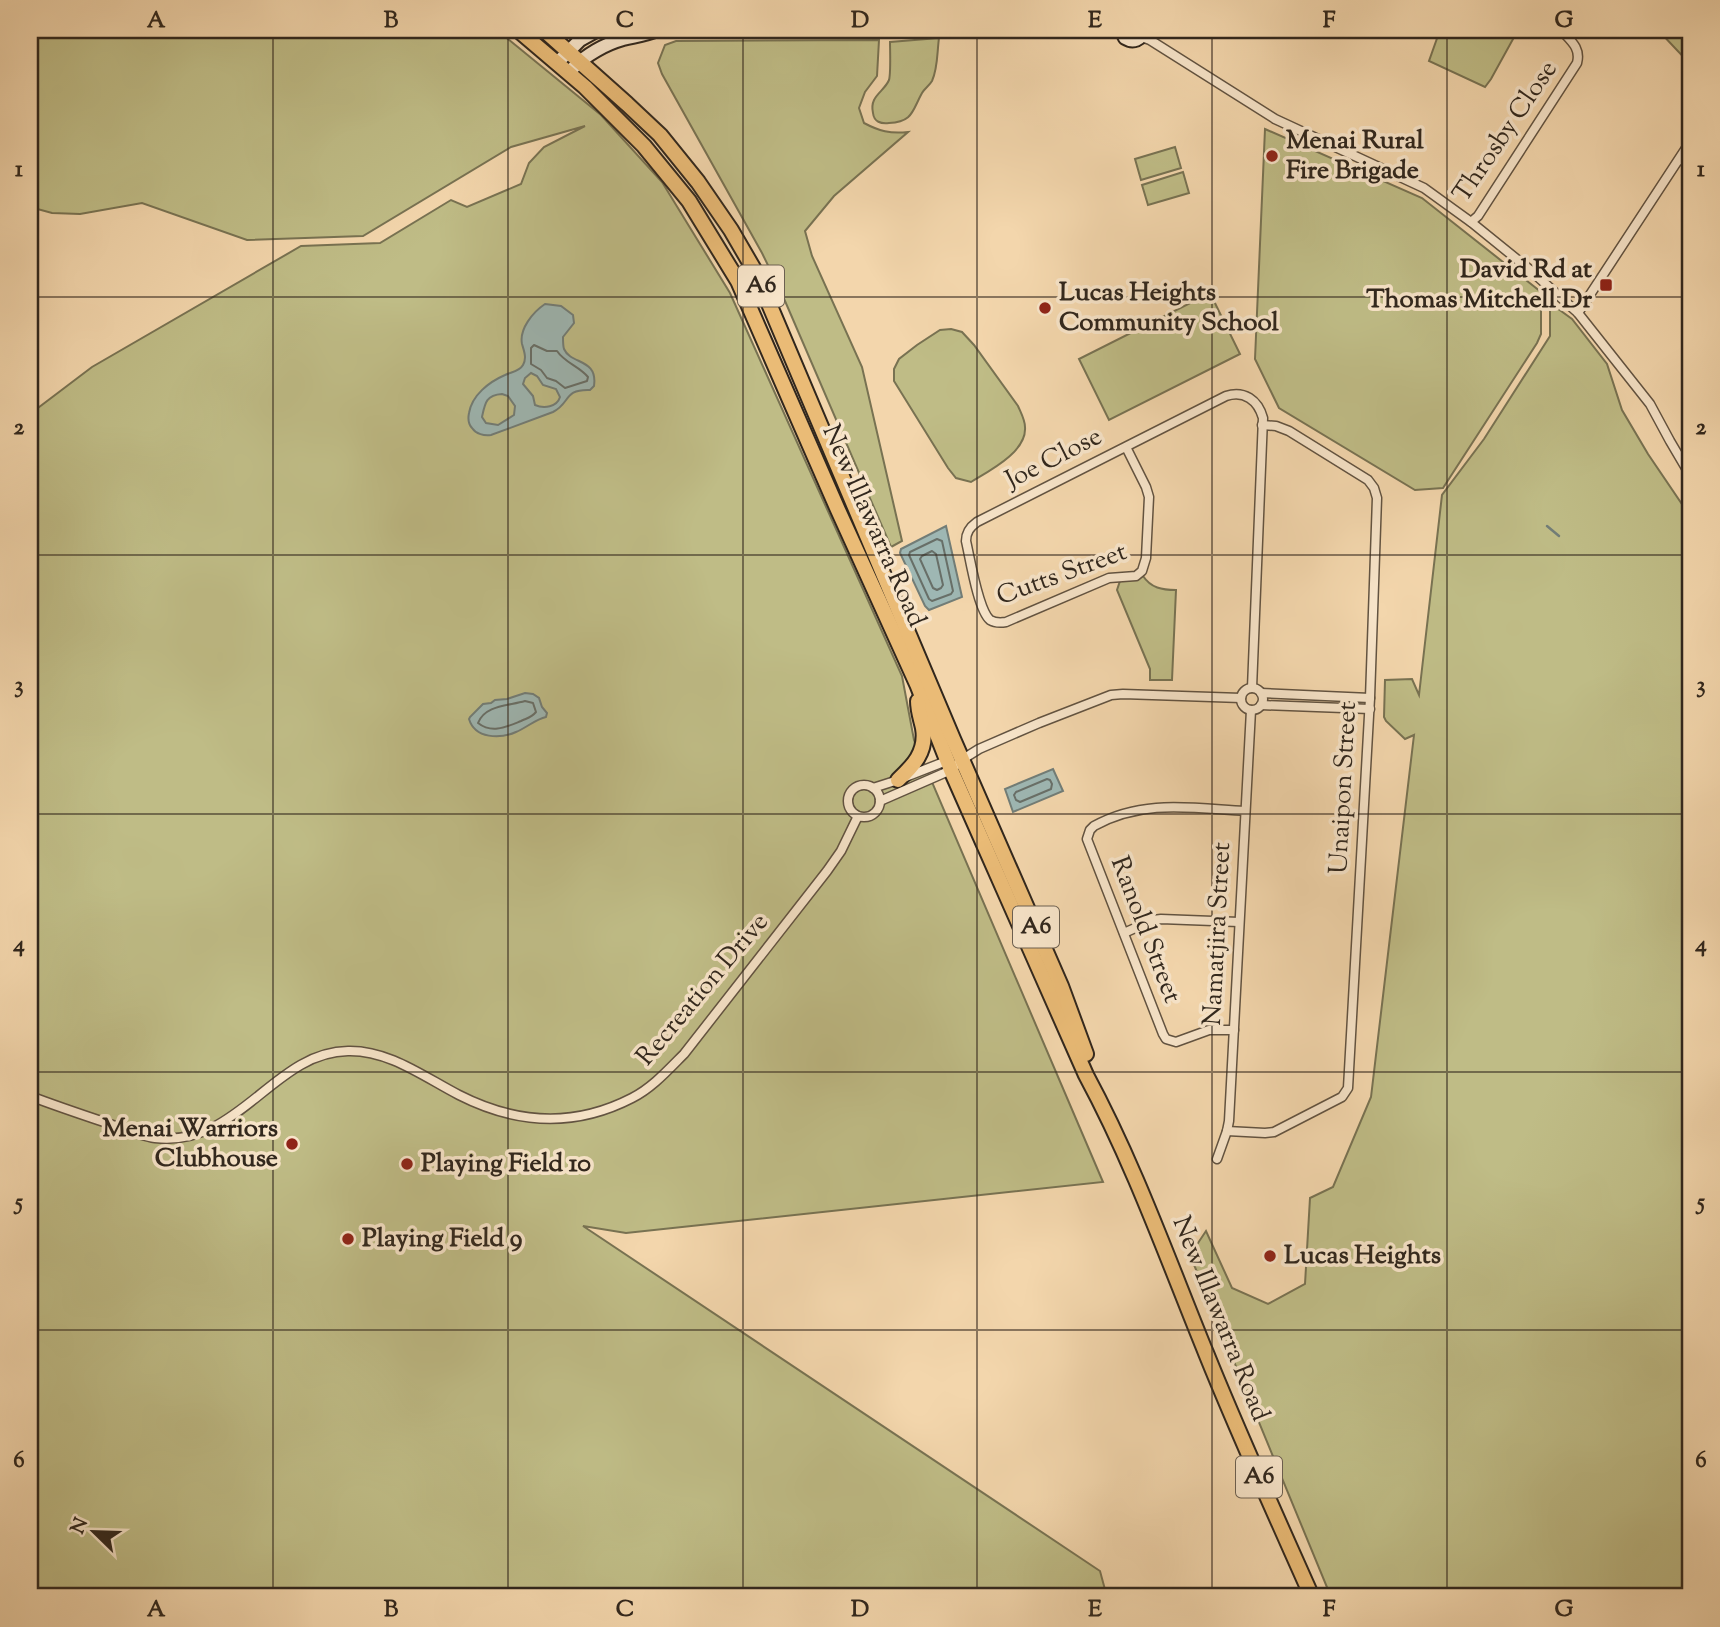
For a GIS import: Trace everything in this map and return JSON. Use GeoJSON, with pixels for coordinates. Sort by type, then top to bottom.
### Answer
{"type":"FeatureCollection","features":[{"type":"Feature","properties":{"kind":"highway","name":"New Illawarra Road"},"geometry":{"type":"LineString","coordinates":[[518,30],[621,122],[667,173],[709,231],[738,281],[917,684],[949,765],[1086,1075],[1154,1222],[1212,1367],[1311,1597]]}},
{"type":"Feature","properties":{"kind":"highway","name":"New Illawarra Road"},"geometry":{"type":"LineString","coordinates":[[544,30],[660,135],[698,182],[756,273],[1061,986],[1093,1073],[1098,1099]]}},
{"type":"Feature","properties":{"kind":"highway"},"geometry":{"type":"LineString","coordinates":[[898,780],[913,766],[923,749],[917,684]]}},
{"type":"Feature","properties":{"kind":"street"},"geometry":{"type":"LineString","coordinates":[[557,63],[580,40],[596,30],[608,40]]}},
{"type":"Feature","properties":{"kind":"street"},"geometry":{"type":"LineString","coordinates":[[568,73],[608,40],[657,30]]}},
{"type":"Feature","properties":{"kind":"street"},"geometry":{"type":"LineString","coordinates":[[1121,30],[1128,40],[1135,41],[1142,33],[1275,118],[1424,188],[1471,222],[1578,313],[1650,404],[1690,475]]}},
{"type":"Feature","properties":{"kind":"street","name":"Throsby Close"},"geometry":{"type":"LineString","coordinates":[[1471,222],[1478,216],[1577,64],[1577,48],[1561,30]]}},
{"type":"Feature","properties":{"kind":"street"},"geometry":{"type":"LineString","coordinates":[[1578,313],[1690,142]]}},
{"type":"Feature","properties":{"kind":"street"},"geometry":{"type":"LineString","coordinates":[[1680,159],[1690,166]]}},
{"type":"Feature","properties":{"kind":"street","name":"Joe Close"},"geometry":{"type":"LineString","coordinates":[[995,622],[985,614],[978,595],[966,541],[969,529],[977,522],[1226,396],[1239,394],[1252,399],[1261,411],[1262,425]]}},
{"type":"Feature","properties":{"kind":"street"},"geometry":{"type":"LineString","coordinates":[[1252,688],[1262,425]]}},
{"type":"Feature","properties":{"kind":"street","name":"Unaipon Street"},"geometry":{"type":"LineString","coordinates":[[1227,1131],[1274,1132],[1342,1097],[1348,1088],[1370,709],[1377,498],[1374,488],[1368,480],[1289,431],[1262,425]]}},
{"type":"Feature","properties":{"kind":"street","name":"Cutts Street"},"geometry":{"type":"LineString","coordinates":[[995,622],[1006,622],[1109,578],[1136,576],[1142,571],[1146,558],[1149,497],[1126,447]]}},
{"type":"Feature","properties":{"kind":"street"},"geometry":{"type":"LineString","coordinates":[[1261,705],[1261,693],[1255,688],[1245,690],[1241,698],[1242,705],[1251,710],[1261,705],[1370,709]]}},
{"type":"Feature","properties":{"kind":"street"},"geometry":{"type":"LineString","coordinates":[[1261,693],[1370,698]]}},
{"type":"Feature","properties":{"kind":"street"},"geometry":{"type":"LineString","coordinates":[[880,801],[983,747],[1111,695],[1241,698]]}},
{"type":"Feature","properties":{"kind":"street","name":"Namatjira Street"},"geometry":{"type":"LineString","coordinates":[[1217,1159],[1227,1131],[1251,710]]}},
{"type":"Feature","properties":{"kind":"street"},"geometry":{"type":"LineString","coordinates":[[873,788],[949,765]]}},
{"type":"Feature","properties":{"kind":"street"},"geometry":{"type":"LineString","coordinates":[[860,785],[873,788],[880,801],[878,810],[866,817],[858,816],[850,809],[849,795],[860,785]]}},
{"type":"Feature","properties":{"kind":"street","name":"Ranold Street"},"geometry":{"type":"LineString","coordinates":[[1234,1030],[1209,1030],[1180,1042],[1171,1042],[1163,1034],[1087,839],[1094,826],[1121,814],[1150,807],[1245,811]]}},
{"type":"Feature","properties":{"kind":"street","name":"Recreation Drive"},"geometry":{"type":"LineString","coordinates":[[30,1096],[136,1134],[173,1138],[193,1135],[227,1121],[293,1069],[309,1060],[328,1053],[347,1051],[371,1052],[387,1057],[460,1096],[488,1109],[507,1114],[546,1119],[603,1110],[633,1098],[662,1076],[684,1054],[827,872],[858,816]]}},
{"type":"Feature","properties":{"kind":"street"},"geometry":{"type":"LineString","coordinates":[[1124,933],[1161,919],[1239,922]]}},
{"type":"Feature","properties":{"kind":"shaded area"},"geometry":{"type":"Polygon","coordinates":[[[30,30],[497,30],[601,115],[662,182],[730,293],[902,676],[914,740],[1103,1182],[626,1233],[583,1226],[1100,1571],[1107,1597],[30,1597],[30,414],[92,367],[301,246],[380,243],[451,200],[467,207],[521,184],[529,163],[544,147],[585,126],[511,147],[363,236],[247,240],[142,203],[80,214],[52,213],[30,207],[30,30]]]}},
{"type":"Feature","properties":{"kind":"shaded area"},"geometry":{"type":"Polygon","coordinates":[[[1440,30],[1518,30],[1485,87],[1429,61],[1440,30]]]}},
{"type":"Feature","properties":{"kind":"shaded area"},"geometry":{"type":"Polygon","coordinates":[[[1658,30],[1690,30],[1690,64],[1658,30]]]}},
{"type":"Feature","properties":{"kind":"shaded area"},"geometry":{"type":"Polygon","coordinates":[[[939,38],[934,76],[911,114],[897,122],[878,122],[872,107],[875,98],[889,80],[890,42],[939,38]]]}},
{"type":"Feature","properties":{"kind":"shaded area"},"geometry":{"type":"Polygon","coordinates":[[[879,40],[877,76],[865,92],[859,108],[864,123],[869,126],[890,132],[908,132],[834,196],[805,231],[812,256],[862,367],[902,541],[891,547],[782,294],[658,63],[665,45],[676,41],[879,40]]]}},
{"type":"Feature","properties":{"kind":"shaded area"},"geometry":{"type":"Polygon","coordinates":[[[1265,129],[1422,198],[1541,292],[1541,334],[1537,343],[1443,488],[1415,490],[1279,408],[1255,359],[1265,129]]]}},
{"type":"Feature","properties":{"kind":"shaded area"},"geometry":{"type":"Polygon","coordinates":[[[1175,147],[1181,168],[1141,180],[1135,159],[1175,147]]]}},
{"type":"Feature","properties":{"kind":"shaded area"},"geometry":{"type":"Polygon","coordinates":[[[1183,172],[1189,193],[1148,205],[1142,185],[1183,172]]]}},
{"type":"Feature","properties":{"kind":"shaded area"},"geometry":{"type":"Polygon","coordinates":[[[1210,293],[1240,354],[1109,420],[1079,359],[1210,293]]]}},
{"type":"Feature","properties":{"kind":"shaded area"},"geometry":{"type":"Polygon","coordinates":[[[1550,303],[1572,319],[1607,364],[1622,410],[1690,516],[1690,1597],[1331,1597],[1190,1255],[1206,1231],[1232,1288],[1268,1304],[1305,1284],[1310,1198],[1333,1187],[1371,1097],[1414,735],[1405,739],[1386,721],[1385,680],[1412,679],[1419,695],[1442,495],[1484,439],[1550,336],[1550,303]]]}},
{"type":"Feature","properties":{"kind":"shaded area"},"geometry":{"type":"Polygon","coordinates":[[[940,330],[962,332],[974,345],[1018,406],[1025,424],[1024,436],[1014,452],[971,482],[956,478],[948,468],[894,381],[894,369],[899,359],[940,330]]]}},
{"type":"Feature","properties":{"kind":"shaded area"},"geometry":{"type":"Polygon","coordinates":[[[1143,576],[1157,588],[1176,590],[1172,680],[1150,680],[1150,669],[1117,590],[1120,581],[1143,576]]]}},
{"type":"Feature","properties":{"kind":"water"},"geometry":{"type":"Polygon","coordinates":[[[545,304],[561,306],[573,315],[574,323],[563,337],[564,349],[572,358],[588,366],[594,377],[594,386],[590,390],[571,394],[563,405],[553,412],[491,435],[478,433],[469,421],[471,406],[487,385],[523,365],[523,333],[528,321],[545,304]],[[531,373],[523,384],[533,396],[535,405],[546,407],[556,403],[560,397],[556,389],[543,385],[537,376],[531,373]],[[502,394],[487,401],[482,417],[486,423],[498,425],[514,415],[515,406],[508,396],[502,394]]]}},
{"type":"Feature","properties":{"kind":"water"},"geometry":{"type":"Polygon","coordinates":[[[946,526],[962,597],[929,610],[900,553],[901,549],[946,526]]]}},
{"type":"Feature","properties":{"kind":"water"},"geometry":{"type":"Polygon","coordinates":[[[525,693],[539,698],[547,713],[546,717],[503,736],[482,734],[472,726],[470,717],[483,704],[525,693]]]}},
{"type":"Feature","properties":{"kind":"water"},"geometry":{"type":"Polygon","coordinates":[[[1053,769],[1063,791],[1013,812],[1005,789],[1053,769]]]}},
{"type":"Feature","properties":{"kind":"waterway"},"geometry":{"type":"LineString","coordinates":[[1547,526],[1559,536]]}},
{"type":"Feature","properties":{"kind":"place","name":"Menai Rural Fire Brigade"},"geometry":{"type":"Point","coordinates":[1272,156]}},
{"type":"Feature","properties":{"kind":"place","name":"David Rd at Thomas Mitchell Dr"},"geometry":{"type":"Point","coordinates":[1606,285]}},
{"type":"Feature","properties":{"kind":"place","name":"Lucas Heights Community School"},"geometry":{"type":"Point","coordinates":[1045,308]}},
{"type":"Feature","properties":{"kind":"place","name":"Menai Warriors Clubhouse"},"geometry":{"type":"Point","coordinates":[292,1144]}},
{"type":"Feature","properties":{"kind":"place","name":"Playing Field 10"},"geometry":{"type":"Point","coordinates":[407,1164]}},
{"type":"Feature","properties":{"kind":"place","name":"Playing Field 9"},"geometry":{"type":"Point","coordinates":[348,1239]}},
{"type":"Feature","properties":{"kind":"place","name":"Lucas Heights"},"geometry":{"type":"Point","coordinates":[1270,1256]}}]}
